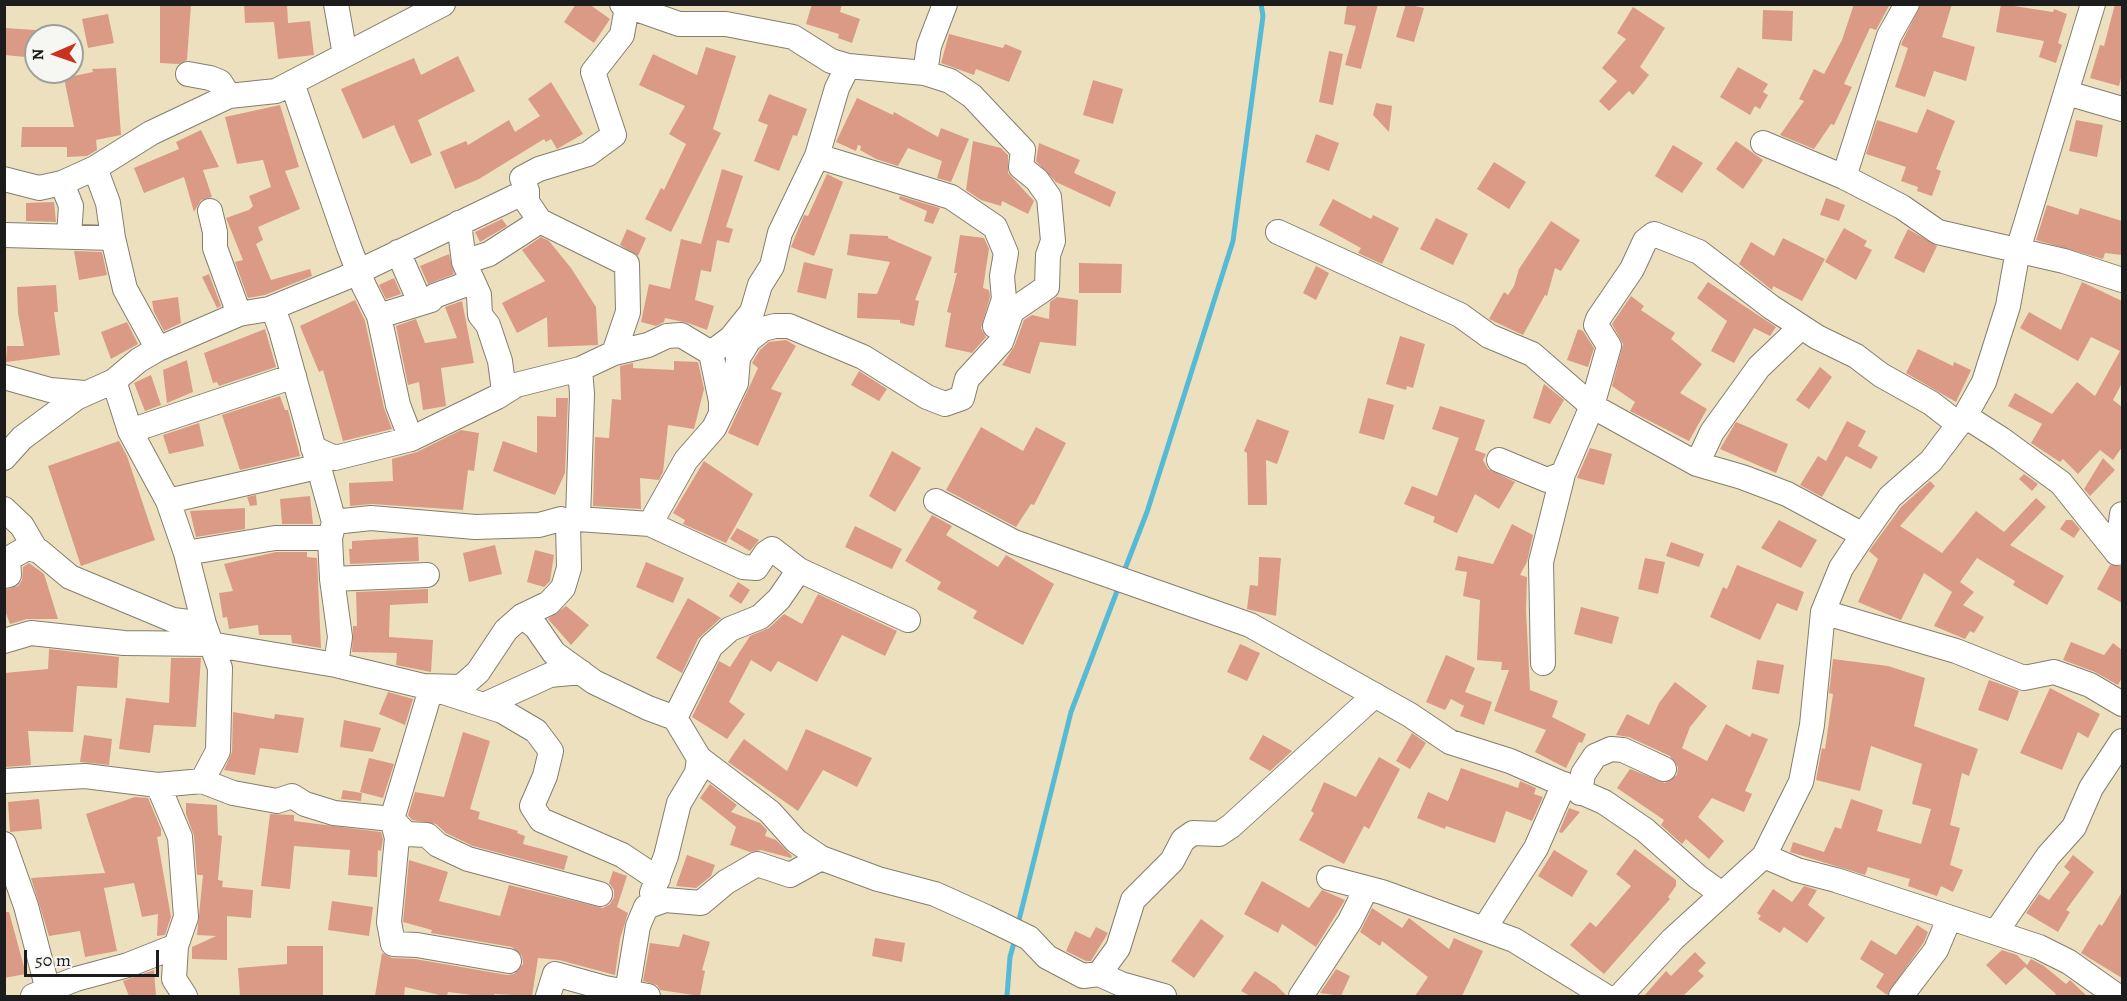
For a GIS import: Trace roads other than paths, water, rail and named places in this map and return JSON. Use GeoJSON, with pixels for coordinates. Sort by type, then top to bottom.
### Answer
{"type":"FeatureCollection","features":[{"type":"Feature","properties":{"kind":"street"},"geometry":{"type":"LineString","coordinates":[[336,4],[345,55]]}},
{"type":"Feature","properties":{"kind":"street"},"geometry":{"type":"LineString","coordinates":[[4,178],[39,188],[62,183],[95,168],[151,133],[229,96],[276,91],[443,4]]}},
{"type":"Feature","properties":{"kind":"street"},"geometry":{"type":"LineString","coordinates":[[926,73],[929,46],[945,4]]}},
{"type":"Feature","properties":{"kind":"street"},"geometry":{"type":"LineString","coordinates":[[1845,177],[1889,36],[1907,4]]}},
{"type":"Feature","properties":{"kind":"street"},"geometry":{"type":"LineString","coordinates":[[1620,996],[1673,939],[1764,856],[1801,782],[1814,714],[1823,612],[1841,568],[1863,535],[1890,497],[1931,461],[1961,420],[1984,382],[2008,306],[2018,250],[2093,4]]}},
{"type":"Feature","properties":{"kind":"street"},"geometry":{"type":"LineString","coordinates":[[614,353],[628,312],[627,264],[540,221],[527,202],[527,190],[522,178],[539,169],[588,154],[614,135],[593,72],[622,35],[624,6],[679,24],[726,24],[793,37],[831,61],[848,66],[926,73],[950,81],[972,96],[1023,150],[1020,167],[1037,180],[1049,197],[1053,241],[1048,255],[1047,287],[1012,311],[1001,342],[967,379],[962,398],[945,404],[927,397],[863,357],[789,326],[763,329],[749,340],[738,358],[736,383],[714,428],[686,460],[650,524]]}},
{"type":"Feature","properties":{"kind":"street"},"geometry":{"type":"LineString","coordinates":[[711,352],[731,338],[752,312],[760,285],[772,266],[780,233],[817,156],[837,88],[848,66]]}},
{"type":"Feature","properties":{"kind":"street"},"geometry":{"type":"LineString","coordinates":[[188,74],[220,82],[229,96]]}},
{"type":"Feature","properties":{"kind":"street"},"geometry":{"type":"LineString","coordinates":[[292,83],[359,270],[379,316],[398,405],[411,439]]}},
{"type":"Feature","properties":{"kind":"street"},"geometry":{"type":"LineString","coordinates":[[2067,93],[2122,108]]}},
{"type":"Feature","properties":{"kind":"street"},"geometry":{"type":"LineString","coordinates":[[1763,143],[1845,177],[1902,207],[1938,232],[2064,261],[2122,280]]}},
{"type":"Feature","properties":{"kind":"street"},"geometry":{"type":"LineString","coordinates":[[817,156],[951,197],[996,227],[1006,253],[1002,276],[1004,298],[992,345],[983,361]]}},
{"type":"Feature","properties":{"kind":"street"},"geometry":{"type":"LineString","coordinates":[[95,168],[108,203],[113,238],[125,289],[158,349]]}},
{"type":"Feature","properties":{"kind":"street"},"geometry":{"type":"LineString","coordinates":[[62,183],[71,206],[69,236]]}},
{"type":"Feature","properties":{"kind":"street"},"geometry":{"type":"LineString","coordinates":[[4,458],[22,438],[84,393],[114,381],[139,360],[158,349],[239,314],[269,309],[359,270],[527,190]]}},
{"type":"Feature","properties":{"kind":"street"},"geometry":{"type":"LineString","coordinates":[[210,211],[216,232],[215,248],[239,314]]}},
{"type":"Feature","properties":{"kind":"street"},"geometry":{"type":"LineString","coordinates":[[379,316],[431,300],[489,254],[540,221]]}},
{"type":"Feature","properties":{"kind":"street"},"geometry":{"type":"LineString","coordinates":[[459,223],[468,272],[479,295],[480,315],[488,325],[500,361],[504,391]]}},
{"type":"Feature","properties":{"kind":"street"},"geometry":{"type":"LineString","coordinates":[[1278,232],[1460,315],[1489,336],[1532,354],[1592,406],[1698,464],[1787,494],[1863,535]]}},
{"type":"Feature","properties":{"kind":"street"},"geometry":{"type":"LineString","coordinates":[[1543,663],[1541,562],[1563,474],[1592,406],[1609,346],[1596,325],[1632,270],[1645,241],[1654,234],[1699,252],[1801,327],[1856,356],[1881,375],[1961,420],[2001,439],[2061,483],[2117,553],[2122,514]]}},
{"type":"Feature","properties":{"kind":"street"},"geometry":{"type":"LineString","coordinates":[[5,235],[113,238]]}},
{"type":"Feature","properties":{"kind":"street"},"geometry":{"type":"LineString","coordinates":[[398,252],[420,302]]}},
{"type":"Feature","properties":{"kind":"street"},"geometry":{"type":"LineString","coordinates":[[269,309],[275,314],[281,330],[332,530],[332,579],[340,637],[336,665]]}},
{"type":"Feature","properties":{"kind":"street"},"geometry":{"type":"LineString","coordinates":[[1698,464],[1712,432],[1759,367],[1801,327]]}},
{"type":"Feature","properties":{"kind":"street"},"geometry":{"type":"LineString","coordinates":[[168,501],[315,457],[335,458],[411,439],[533,378],[580,369],[614,353],[648,345],[667,336],[681,335],[711,352],[721,401],[721,414]]}},
{"type":"Feature","properties":{"kind":"street"},"geometry":{"type":"LineString","coordinates":[[427,687],[460,687],[478,672],[506,630],[522,616],[549,603],[563,588],[569,568],[573,521],[582,394],[580,369]]}},
{"type":"Feature","properties":{"kind":"street"},"geometry":{"type":"LineString","coordinates":[[130,430],[294,376]]}},
{"type":"Feature","properties":{"kind":"street"},"geometry":{"type":"LineString","coordinates":[[4,377],[50,390],[84,393]]}},
{"type":"Feature","properties":{"kind":"street"},"geometry":{"type":"LineString","coordinates":[[114,381],[130,430],[168,501],[186,553],[207,634],[220,668],[218,751],[202,781]]}},
{"type":"Feature","properties":{"kind":"street"},"geometry":{"type":"LineString","coordinates":[[1500,460],[1547,480],[1563,474]]}},
{"type":"Feature","properties":{"kind":"street"},"geometry":{"type":"LineString","coordinates":[[936,501],[1014,543],[1250,625],[1375,695],[1450,742],[1510,761],[1604,802],[1645,830],[1698,877],[1722,894]]}},
{"type":"Feature","properties":{"kind":"street"},"geometry":{"type":"LineString","coordinates":[[4,509],[22,526],[36,550],[70,577],[207,634],[427,687],[502,711],[536,731],[551,751],[545,776],[532,806],[541,820],[622,855],[658,879]]}},
{"type":"Feature","properties":{"kind":"street"},"geometry":{"type":"LineString","coordinates":[[186,553],[332,530],[371,518],[475,527],[539,525],[561,519],[650,524],[743,567],[756,568],[766,553],[772,549],[800,570],[908,620]]}},
{"type":"Feature","properties":{"kind":"street"},"geometry":{"type":"LineString","coordinates":[[4,576],[9,576],[8,559],[27,548],[36,550]]}},
{"type":"Feature","properties":{"kind":"street"},"geometry":{"type":"LineString","coordinates":[[675,718],[711,646],[730,628],[760,617],[779,599],[800,570]]}},
{"type":"Feature","properties":{"kind":"street"},"geometry":{"type":"LineString","coordinates":[[332,579],[427,575]]}},
{"type":"Feature","properties":{"kind":"street"},"geometry":{"type":"LineString","coordinates":[[1823,612],[1956,651],[2024,678],[2054,672],[2090,685],[2122,704]]}},
{"type":"Feature","properties":{"kind":"street"},"geometry":{"type":"LineString","coordinates":[[522,616],[536,627],[554,652],[594,682],[639,704],[675,718],[699,758],[770,812],[795,841],[820,858],[878,879],[935,894],[1029,938],[1047,957],[1083,976],[1099,975],[1121,984],[1164,996]]}},
{"type":"Feature","properties":{"kind":"street"},"geometry":{"type":"LineString","coordinates":[[4,641],[31,633],[124,643],[207,634]]}},
{"type":"Feature","properties":{"kind":"street"},"geometry":{"type":"LineString","coordinates":[[483,705],[550,675],[581,672]]}},
{"type":"Feature","properties":{"kind":"street"},"geometry":{"type":"LineString","coordinates":[[427,687],[392,819],[397,838],[389,922],[393,944],[417,945],[509,961]]}},
{"type":"Feature","properties":{"kind":"street"},"geometry":{"type":"LineString","coordinates":[[1099,975],[1118,948],[1133,900],[1172,861],[1184,840],[1193,833],[1219,834],[1231,826],[1375,695]]}},
{"type":"Feature","properties":{"kind":"street"},"geometry":{"type":"LineString","coordinates":[[1996,932],[2048,856],[2074,827],[2091,788],[2122,741]]}},
{"type":"Feature","properties":{"kind":"street"},"geometry":{"type":"LineString","coordinates":[[1484,929],[1595,756],[1611,749],[1623,750],[1664,769]]}},
{"type":"Feature","properties":{"kind":"street"},"geometry":{"type":"LineString","coordinates":[[548,996],[555,974],[638,994],[638,926],[658,879],[679,803],[697,773],[699,758]]}},
{"type":"Feature","properties":{"kind":"street"},"geometry":{"type":"LineString","coordinates":[[4,781],[85,776],[158,785],[202,781],[233,793],[277,801],[292,796],[305,804],[334,813],[392,819],[406,834],[427,835],[438,845],[468,859],[600,894]]}},
{"type":"Feature","properties":{"kind":"street"},"geometry":{"type":"LineString","coordinates":[[158,785],[180,837],[186,917],[176,946],[174,979],[185,996]]}},
{"type":"Feature","properties":{"kind":"street"},"geometry":{"type":"LineString","coordinates":[[4,844],[26,906],[44,994],[176,946]]}},
{"type":"Feature","properties":{"kind":"street"},"geometry":{"type":"LineString","coordinates":[[1764,856],[1797,870],[1836,880],[2038,947],[2069,962],[2116,996]]}},
{"type":"Feature","properties":{"kind":"street"},"geometry":{"type":"LineString","coordinates":[[646,907],[665,900],[701,903],[726,882],[757,864],[790,875],[820,858]]}},
{"type":"Feature","properties":{"kind":"street"},"geometry":{"type":"LineString","coordinates":[[1329,878],[1382,892],[1514,940],[1605,996]]}},
{"type":"Feature","properties":{"kind":"street"},"geometry":{"type":"LineString","coordinates":[[1301,996],[1350,921],[1366,889]]}},
{"type":"Feature","properties":{"kind":"street"},"geometry":{"type":"LineString","coordinates":[[1901,996],[1936,950],[1949,919]]}},
{"type":"Feature","properties":{"kind":"waterway"},"geometry":{"type":"LineString","coordinates":[[1123,574],[1147,512],[1233,241],[1263,16],[1261,4]]}},
{"type":"Feature","properties":{"kind":"waterway"},"geometry":{"type":"LineString","coordinates":[[1018,924],[1071,712],[1119,586]]}},
{"type":"Feature","properties":{"kind":"waterway"},"geometry":{"type":"LineString","coordinates":[[1007,996],[1010,957],[1015,939]]}}]}
